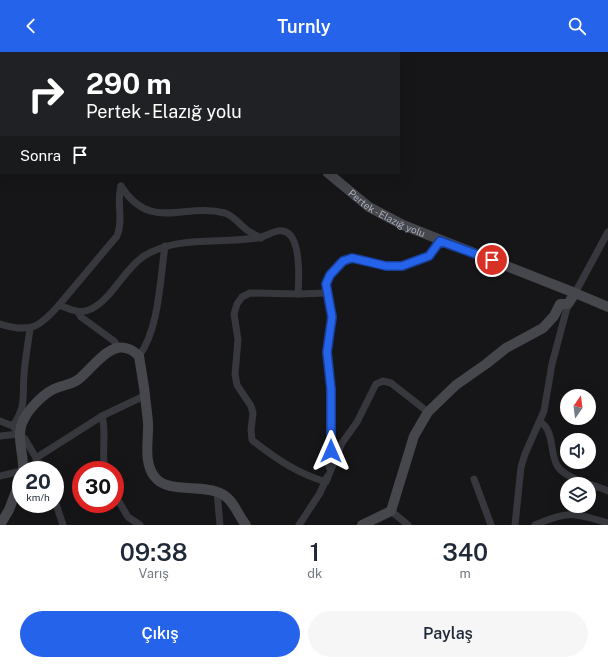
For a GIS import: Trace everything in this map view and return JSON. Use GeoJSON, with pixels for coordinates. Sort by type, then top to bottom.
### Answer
{"type":"FeatureCollection","features":[{"type":"Feature","properties":{"kind":"street","name":"Pertek - Elazığ yolu"},"geometry":{"type":"LineString","coordinates":[[329,174],[369,207],[403,226],[608,307]]}},
{"type":"Feature","properties":{"kind":"street"},"geometry":{"type":"LineString","coordinates":[[0,324],[30,329],[40,324],[59,304],[118,236],[121,225],[118,201],[121,186],[129,198],[143,209],[166,214],[210,212],[225,213],[261,238]]}},
{"type":"Feature","properties":{"kind":"street"},"geometry":{"type":"LineString","coordinates":[[59,304],[78,312],[87,311],[97,306],[137,262],[165,246],[180,243],[261,238],[279,230],[287,232],[295,240],[297,254],[298,294]]}},
{"type":"Feature","properties":{"kind":"street"},"geometry":{"type":"LineString","coordinates":[[516,525],[521,467],[525,454],[540,422],[568,304],[608,232]]}},
{"type":"Feature","properties":{"kind":"street"},"geometry":{"type":"LineString","coordinates":[[326,482],[330,465],[331,444],[331,389],[327,352],[332,317],[326,284],[330,275],[343,261],[352,258],[386,266],[402,266],[429,256],[440,241]]}},
{"type":"Feature","properties":{"kind":"street"},"geometry":{"type":"LineString","coordinates":[[139,356],[145,348],[151,333],[165,246]]}},
{"type":"Feature","properties":{"kind":"street"},"geometry":{"type":"LineString","coordinates":[[326,482],[313,478],[278,461],[252,440],[252,406],[237,385],[235,374],[238,340],[234,314],[237,304],[242,297],[250,293],[327,293]]}},
{"type":"Feature","properties":{"kind":"street"},"geometry":{"type":"LineString","coordinates":[[362,525],[374,522],[391,511],[414,436],[428,412],[464,379],[506,348],[543,328],[554,316],[560,304],[568,304]]}},
{"type":"Feature","properties":{"kind":"street"},"geometry":{"type":"LineString","coordinates":[[78,312],[81,317],[114,341],[119,348]]}},
{"type":"Feature","properties":{"kind":"street"},"geometry":{"type":"LineString","coordinates":[[24,461],[16,430],[22,412],[24,398],[23,381],[30,329]]}},
{"type":"Feature","properties":{"kind":"street"},"geometry":{"type":"LineString","coordinates":[[0,436],[16,430],[48,393],[54,389],[78,380],[108,352],[119,348],[129,349],[139,356],[146,395],[148,461],[154,476],[165,485],[217,492],[228,498],[246,525]]}},
{"type":"Feature","properties":{"kind":"street"},"geometry":{"type":"LineString","coordinates":[[299,525],[326,482],[342,443],[357,422],[376,384],[383,381],[391,383],[428,412]]}},
{"type":"Feature","properties":{"kind":"street"},"geometry":{"type":"LineString","coordinates":[[36,458],[102,416],[146,395]]}},
{"type":"Feature","properties":{"kind":"street"},"geometry":{"type":"LineString","coordinates":[[102,416],[105,429],[104,461]]}},
{"type":"Feature","properties":{"kind":"street"},"geometry":{"type":"LineString","coordinates":[[0,421],[16,430],[25,439],[38,461]]}},
{"type":"Feature","properties":{"kind":"street"},"geometry":{"type":"LineString","coordinates":[[540,422],[547,429],[556,462],[563,471],[608,491]]}},
{"type":"Feature","properties":{"kind":"street"},"geometry":{"type":"LineString","coordinates":[[0,476],[12,473]]}},
{"type":"Feature","properties":{"kind":"street"},"geometry":{"type":"LineString","coordinates":[[474,479],[491,525]]}},
{"type":"Feature","properties":{"kind":"street"},"geometry":{"type":"LineString","coordinates":[[217,492],[220,525]]}},
{"type":"Feature","properties":{"kind":"street"},"geometry":{"type":"LineString","coordinates":[[0,525],[12,502]]}},
{"type":"Feature","properties":{"kind":"street"},"geometry":{"type":"LineString","coordinates":[[124,510],[128,517],[140,525]]}},
{"type":"Feature","properties":{"kind":"street"},"geometry":{"type":"LineString","coordinates":[[391,511],[401,522],[408,525]]}},
{"type":"Feature","properties":{"kind":"street"},"geometry":{"type":"LineString","coordinates":[[59,513],[63,525]]}},
{"type":"Feature","properties":{"kind":"street"},"geometry":{"type":"LineString","coordinates":[[535,525],[551,517],[567,513],[608,523]]}},
{"type":"Feature","properties":{"kind":"route"},"geometry":{"type":"LineString","coordinates":[[331,451],[331,389],[327,352],[332,317],[327,298],[326,284],[335,267],[343,261],[352,258],[386,266],[402,266],[429,256],[440,241],[492,260]]}}]}
